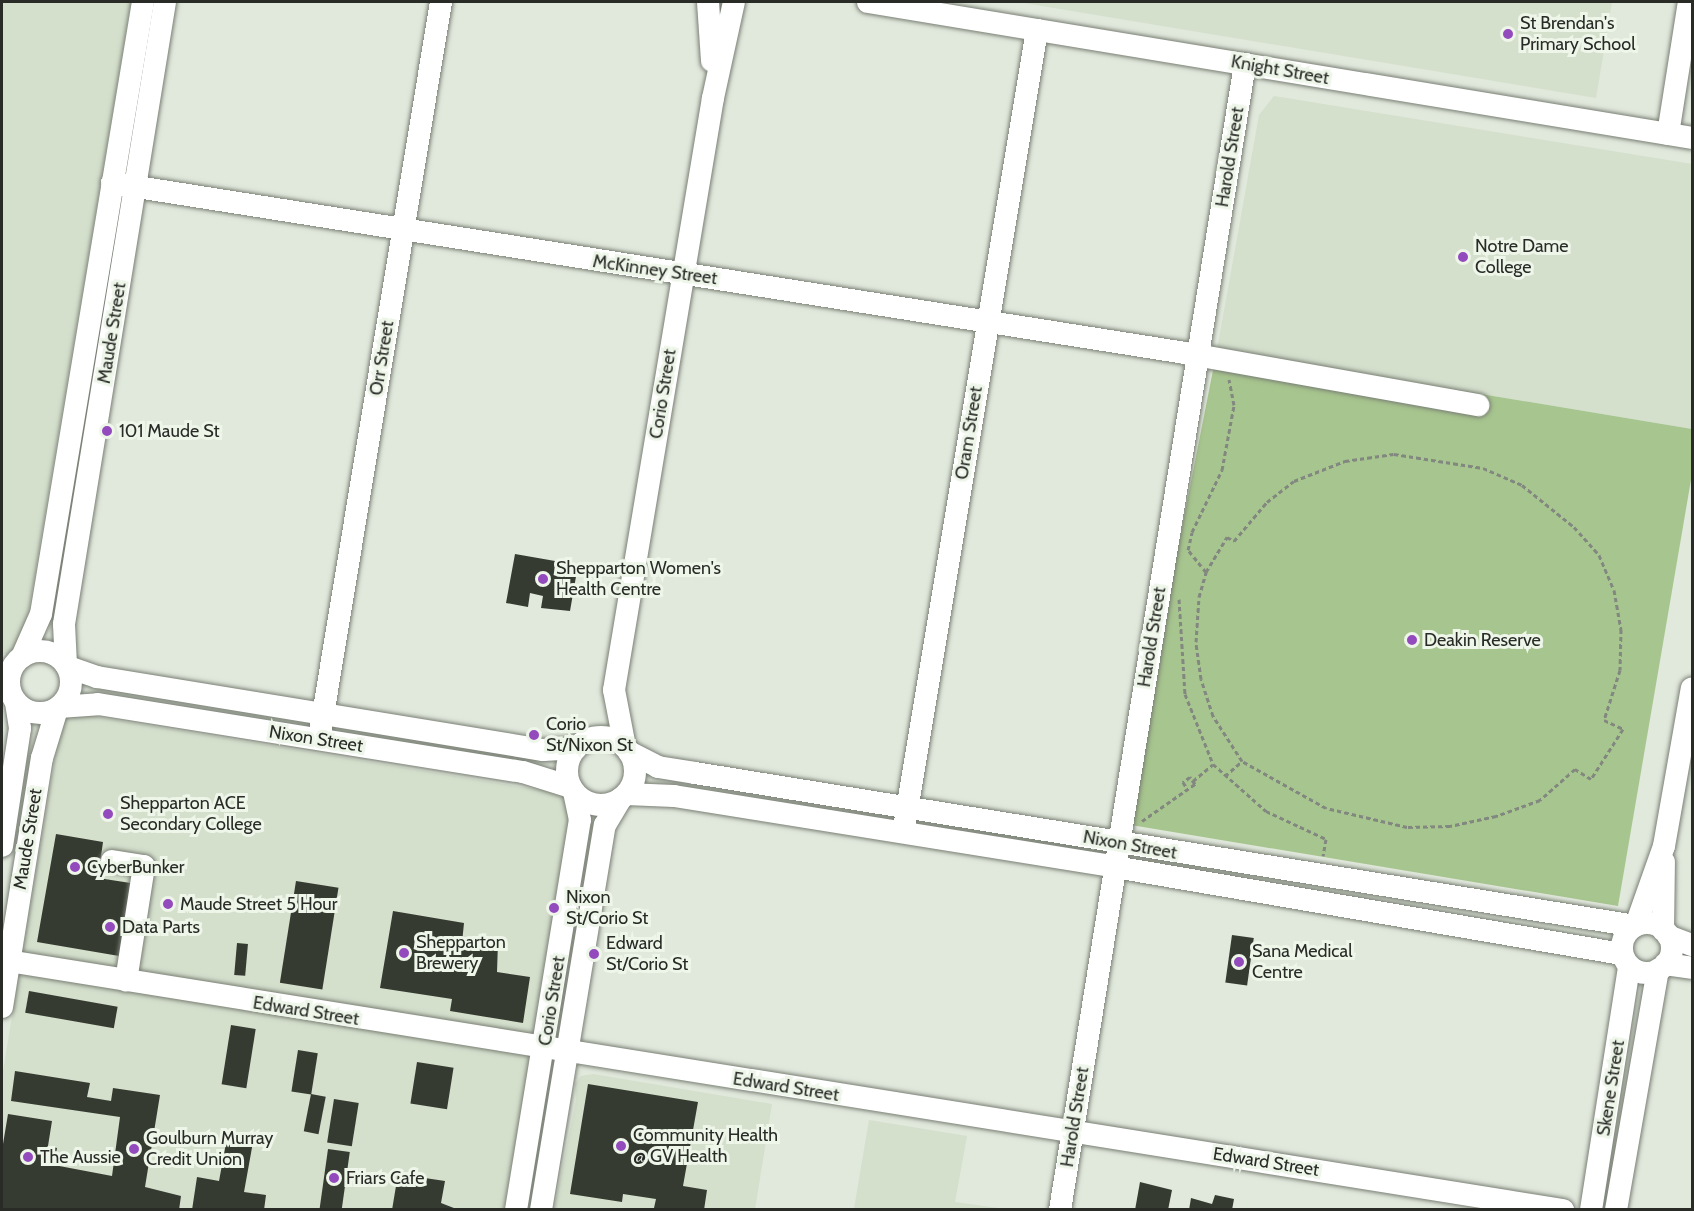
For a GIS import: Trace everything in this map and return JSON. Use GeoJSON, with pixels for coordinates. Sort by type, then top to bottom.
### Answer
{"type":"FeatureCollection","features":[{"type":"Feature","properties":{"kind":"street","name":"Maude Street"},"geometry":{"type":"LineString","coordinates":[[14,659],[41,614],[143,2]]}},
{"type":"Feature","properties":{"kind":"street","name":"Maude Street"},"geometry":{"type":"LineString","coordinates":[[67,666],[64,624],[165,2]]}},
{"type":"Feature","properties":{"kind":"street","name":"Orr Street"},"geometry":{"type":"LineString","coordinates":[[319,739],[441,2]]}},
{"type":"Feature","properties":{"kind":"street"},"geometry":{"type":"LineString","coordinates":[[709,2],[732,2]]}},
{"type":"Feature","properties":{"kind":"street","name":"Corio Street"},"geometry":{"type":"LineString","coordinates":[[709,2],[713,98]]}},
{"type":"Feature","properties":{"kind":"street","name":"Corio Street"},"geometry":{"type":"LineString","coordinates":[[627,750],[614,690],[713,98],[732,2]]}},
{"type":"Feature","properties":{"kind":"street","name":"Knight Street"},"geometry":{"type":"LineString","coordinates":[[868,2],[1692,138]]}},
{"type":"Feature","properties":{"kind":"street"},"geometry":{"type":"LineString","coordinates":[[1668,134],[1689,2]]}},
{"type":"Feature","properties":{"kind":"street","name":"Oram Street"},"geometry":{"type":"LineString","coordinates":[[903,836],[1037,30]]}},
{"type":"Feature","properties":{"kind":"street","name":"Harold Street"},"geometry":{"type":"LineString","coordinates":[[1060,1209],[1115,867],[1126,835],[1159,595],[1245,64]]}},
{"type":"Feature","properties":{"kind":"street","name":"McKinney Street"},"geometry":{"type":"LineString","coordinates":[[112,183],[1198,356],[1221,362],[1478,405]]}},
{"type":"Feature","properties":{"kind":"street"},"geometry":{"type":"LineString","coordinates":[[83,359],[106,363]]}},
{"type":"Feature","properties":{"kind":"street"},"geometry":{"type":"LineString","coordinates":[[57,511],[82,515]]}},
{"type":"Feature","properties":{"kind":"street"},"geometry":{"type":"LineString","coordinates":[[42,651],[67,666],[72,684],[58,708],[36,713],[10,696],[10,676],[14,659],[42,651]]}},
{"type":"Feature","properties":{"kind":"street","name":"Nixon Street"},"geometry":{"type":"LineString","coordinates":[[67,666],[97,677],[543,750],[579,745]]}},
{"type":"Feature","properties":{"kind":"street"},"geometry":{"type":"LineString","coordinates":[[1692,688],[1664,846],[1636,926],[1624,938],[1625,960],[1640,972],[1662,967],[1692,968]]}},
{"type":"Feature","properties":{"kind":"street","name":"Corio Street"},"geometry":{"type":"LineString","coordinates":[[579,745],[614,690]]}},
{"type":"Feature","properties":{"kind":"street","name":"Maude Street"},"geometry":{"type":"LineString","coordinates":[[2,846],[21,728],[10,696]]}},
{"type":"Feature","properties":{"kind":"street","name":"Nixon Street"},"geometry":{"type":"LineString","coordinates":[[58,708],[98,704],[523,772],[573,789]]}},
{"type":"Feature","properties":{"kind":"street","name":"Maude Street"},"geometry":{"type":"LineString","coordinates":[[2,1007],[5,961],[42,758],[58,708]]}},
{"type":"Feature","properties":{"kind":"street"},"geometry":{"type":"LineString","coordinates":[[604,738],[627,750],[635,774],[623,796],[596,804],[573,789],[567,767],[579,745],[604,738]]}},
{"type":"Feature","properties":{"kind":"street","name":"Nixon Street"},"geometry":{"type":"LineString","coordinates":[[627,750],[658,767],[907,807],[1126,835],[1636,926]]}},
{"type":"Feature","properties":{"kind":"street","name":"Corio Street"},"geometry":{"type":"LineString","coordinates":[[516,1209],[580,820],[573,789]]}},
{"type":"Feature","properties":{"kind":"street","name":"Corio Street"},"geometry":{"type":"LineString","coordinates":[[542,1209],[605,825],[623,796]]}},
{"type":"Feature","properties":{"kind":"street","name":"Nixon Street"},"geometry":{"type":"LineString","coordinates":[[623,796],[674,796],[903,836],[1115,867],[1625,960]]}},
{"type":"Feature","properties":{"kind":"street"},"geometry":{"type":"LineString","coordinates":[[1662,967],[1672,951],[1666,933],[1664,846]]}},
{"type":"Feature","properties":{"kind":"street"},"geometry":{"type":"LineString","coordinates":[[112,861],[144,866],[126,981]]}},
{"type":"Feature","properties":{"kind":"street"},"geometry":{"type":"LineString","coordinates":[[1636,926],[1650,924],[1692,945]]}},
{"type":"Feature","properties":{"kind":"street","name":"Skene Street"},"geometry":{"type":"LineString","coordinates":[[1591,1209],[1625,960]]}},
{"type":"Feature","properties":{"kind":"street","name":"Edward Street"},"geometry":{"type":"LineString","coordinates":[[5,961],[568,1053],[1563,1209]]}},
{"type":"Feature","properties":{"kind":"street","name":"Skene Street"},"geometry":{"type":"LineString","coordinates":[[1616,1209],[1662,967]]}},
{"type":"Feature","properties":{"kind":"path"},"geometry":{"type":"LineString","coordinates":[[1206,572],[1188,550],[1192,532],[1222,471],[1234,405],[1229,376],[1221,362]]}},
{"type":"Feature","properties":{"kind":"path"},"geometry":{"type":"LineString","coordinates":[[1394,454],[1443,460],[1483,468],[1522,485],[1574,526],[1599,555],[1614,590],[1621,629],[1620,670],[1604,720],[1623,729],[1591,779],[1575,770],[1540,800],[1496,816],[1450,826],[1367,821],[1326,808],[1242,761],[1212,716],[1201,679],[1197,613],[1206,572],[1227,537],[1234,542],[1278,492],[1320,469],[1394,454]]}},
{"type":"Feature","properties":{"kind":"path"},"geometry":{"type":"LineString","coordinates":[[1159,595],[1182,599],[1179,664],[1185,694],[1213,764],[1266,812],[1326,839],[1322,859]]}},
{"type":"Feature","properties":{"kind":"path"},"geometry":{"type":"LineString","coordinates":[[1225,776],[1242,761]]}},
{"type":"Feature","properties":{"kind":"path"},"geometry":{"type":"LineString","coordinates":[[1126,835],[1186,787],[1195,784],[1193,781],[1213,764]]}},
{"type":"Feature","properties":{"kind":"shaded area"},"geometry":{"type":"Polygon","coordinates":[[[2,2],[131,2],[28,615],[29,638],[9,654],[2,654],[2,2]]]}},
{"type":"Feature","properties":{"kind":"shaded area"},"geometry":{"type":"Polygon","coordinates":[[[1018,2],[1612,2],[1596,98],[1018,2]]]}},
{"type":"Feature","properties":{"kind":"shaded area","name":"Notre Dame College"},"geometry":{"type":"Polygon","coordinates":[[[1274,96],[1692,164],[1692,429],[1217,350],[1259,115],[1274,96]]]}},
{"type":"Feature","properties":{"kind":"shaded area"},"geometry":{"type":"Polygon","coordinates":[[[97,712],[97,717],[540,790],[542,784],[562,792],[573,809],[504,1209],[2,1210],[2,1077],[58,740],[65,716],[97,712]]]}},
{"type":"Feature","properties":{"kind":"shaded area"},"geometry":{"type":"Polygon","coordinates":[[[593,1074],[772,1104],[755,1209],[554,1210],[576,1100],[575,1084],[581,1076],[593,1074]]]}},
{"type":"Feature","properties":{"kind":"shaded area"},"geometry":{"type":"Polygon","coordinates":[[[869,1120],[967,1136],[955,1202],[1005,1209],[854,1209],[869,1120]]]}},
{"type":"Feature","properties":{"kind":"green space","name":"Deakin Reserve"},"geometry":{"type":"Polygon","coordinates":[[[1217,350],[1692,429],[1692,474],[1618,906],[1131,825],[1169,593],[1217,350]]]}},
{"type":"Feature","properties":{"kind":"building","name":"Shepparton Women's Health Centre"},"geometry":{"type":"Polygon","coordinates":[[[515,554],[578,565],[570,611],[541,608],[543,596],[530,593],[528,607],[506,603],[515,554]]]}},
{"type":"Feature","properties":{"kind":"building"},"geometry":{"type":"Polygon","coordinates":[[[56,834],[103,842],[98,878],[137,884],[125,957],[37,942],[56,834]]]}},
{"type":"Feature","properties":{"kind":"building"},"geometry":{"type":"Polygon","coordinates":[[[296,881],[338,888],[322,989],[280,983],[296,881]]]}},
{"type":"Feature","properties":{"kind":"building"},"geometry":{"type":"Polygon","coordinates":[[[393,911],[464,923],[462,943],[488,947],[489,940],[498,942],[497,972],[530,977],[523,1023],[450,1011],[452,999],[380,988],[393,911]]]}},
{"type":"Feature","properties":{"kind":"building","name":"Sana Medical Centre"},"geometry":{"type":"Polygon","coordinates":[[[1232,935],[1254,938],[1247,986],[1225,983],[1232,935]]]}},
{"type":"Feature","properties":{"kind":"building"},"geometry":{"type":"Polygon","coordinates":[[[237,943],[248,944],[245,976],[234,975],[237,943]]]}},
{"type":"Feature","properties":{"kind":"building"},"geometry":{"type":"Polygon","coordinates":[[[29,991],[118,1007],[114,1028],[25,1013],[29,991]]]}},
{"type":"Feature","properties":{"kind":"building"},"geometry":{"type":"Polygon","coordinates":[[[231,1025],[256,1029],[246,1088],[222,1084],[231,1025]]]}},
{"type":"Feature","properties":{"kind":"building"},"geometry":{"type":"Polygon","coordinates":[[[298,1050],[318,1053],[311,1095],[291,1091],[298,1050]]]}},
{"type":"Feature","properties":{"kind":"building"},"geometry":{"type":"Polygon","coordinates":[[[417,1062],[454,1068],[447,1109],[410,1103],[417,1062]]]}},
{"type":"Feature","properties":{"kind":"building"},"geometry":{"type":"Polygon","coordinates":[[[15,1071],[90,1083],[87,1097],[111,1101],[113,1088],[160,1095],[145,1187],[181,1196],[179,1210],[2,1210],[2,1150],[8,1114],[52,1121],[48,1146],[57,1148],[54,1165],[112,1176],[120,1117],[11,1101],[15,1071]]]}},
{"type":"Feature","properties":{"kind":"building","name":"Community Health @ GV Health"},"geometry":{"type":"Polygon","coordinates":[[[588,1084],[698,1102],[683,1186],[707,1190],[704,1210],[654,1208],[656,1199],[623,1194],[622,1202],[570,1194],[588,1084]]]}},
{"type":"Feature","properties":{"kind":"building"},"geometry":{"type":"Polygon","coordinates":[[[311,1094],[326,1097],[318,1134],[304,1131],[311,1094]]]}},
{"type":"Feature","properties":{"kind":"building"},"geometry":{"type":"Polygon","coordinates":[[[334,1099],[359,1103],[352,1146],[327,1142],[334,1099]]]}},
{"type":"Feature","properties":{"kind":"building"},"geometry":{"type":"Polygon","coordinates":[[[227,1138],[253,1142],[244,1192],[266,1195],[264,1210],[192,1210],[197,1177],[219,1181],[227,1138]]]}},
{"type":"Feature","properties":{"kind":"building","name":"Friars Cafe"},"geometry":{"type":"Polygon","coordinates":[[[328,1149],[350,1152],[342,1210],[319,1210],[328,1149]]]}},
{"type":"Feature","properties":{"kind":"building"},"geometry":{"type":"Polygon","coordinates":[[[398,1174],[445,1181],[441,1203],[459,1210],[392,1210],[398,1174]]]}},
{"type":"Feature","properties":{"kind":"building"},"geometry":{"type":"Polygon","coordinates":[[[1140,1182],[1172,1190],[1168,1210],[1135,1210],[1140,1182]]]}},
{"type":"Feature","properties":{"kind":"building"},"geometry":{"type":"Polygon","coordinates":[[[1215,1195],[1234,1199],[1232,1210],[1189,1210],[1191,1198],[1212,1204],[1215,1195]]]}},
{"type":"Feature","properties":{"kind":"place","name":"St Brendan's Primary School"},"geometry":{"type":"Point","coordinates":[1508,34]}},
{"type":"Feature","properties":{"kind":"place","name":"Notre Dame College"},"geometry":{"type":"Point","coordinates":[1463,257]}},
{"type":"Feature","properties":{"kind":"place","name":"101 Maude St"},"geometry":{"type":"Point","coordinates":[107,431]}},
{"type":"Feature","properties":{"kind":"place","name":"Shepparton Women's Health Centre"},"geometry":{"type":"Point","coordinates":[543,579]}},
{"type":"Feature","properties":{"kind":"place","name":"Deakin Reserve"},"geometry":{"type":"Point","coordinates":[1412,640]}},
{"type":"Feature","properties":{"kind":"place","name":"Corio St/Nixon St"},"geometry":{"type":"Point","coordinates":[534,735]}},
{"type":"Feature","properties":{"kind":"place","name":"Shepparton ACE Secondary College"},"geometry":{"type":"Point","coordinates":[108,814]}},
{"type":"Feature","properties":{"kind":"place","name":"CyberBunker"},"geometry":{"type":"Point","coordinates":[75,867]}},
{"type":"Feature","properties":{"kind":"place","name":"Maude Street 5 Hour"},"geometry":{"type":"Point","coordinates":[168,904]}},
{"type":"Feature","properties":{"kind":"place","name":"Nixon St/Corio St"},"geometry":{"type":"Point","coordinates":[554,908]}},
{"type":"Feature","properties":{"kind":"place","name":"Data Parts"},"geometry":{"type":"Point","coordinates":[110,927]}},
{"type":"Feature","properties":{"kind":"place","name":"Shepparton Brewery"},"geometry":{"type":"Point","coordinates":[404,953]}},
{"type":"Feature","properties":{"kind":"place","name":"Edward St/Corio St"},"geometry":{"type":"Point","coordinates":[594,954]}},
{"type":"Feature","properties":{"kind":"place","name":"Sana Medical Centre"},"geometry":{"type":"Point","coordinates":[1239,962]}},
{"type":"Feature","properties":{"kind":"place","name":"Community Health @ GV Health"},"geometry":{"type":"Point","coordinates":[621,1146]}},
{"type":"Feature","properties":{"kind":"place","name":"Goulburn Murray Credit Union"},"geometry":{"type":"Point","coordinates":[134,1149]}},
{"type":"Feature","properties":{"kind":"place","name":"The Aussie"},"geometry":{"type":"Point","coordinates":[28,1157]}},
{"type":"Feature","properties":{"kind":"place","name":"Friars Cafe"},"geometry":{"type":"Point","coordinates":[334,1178]}}]}
